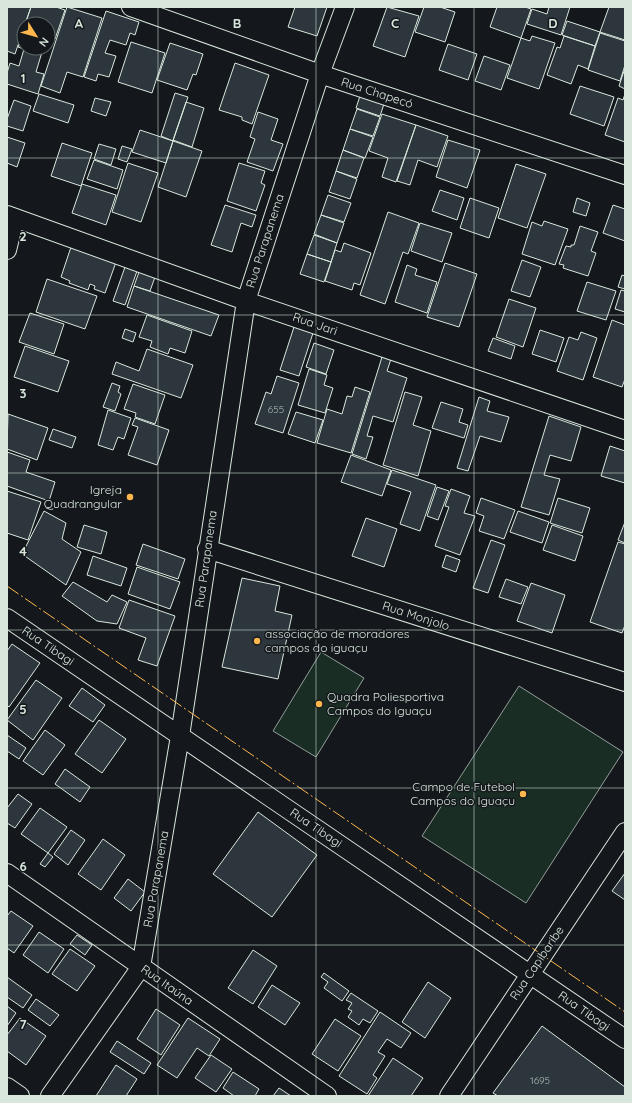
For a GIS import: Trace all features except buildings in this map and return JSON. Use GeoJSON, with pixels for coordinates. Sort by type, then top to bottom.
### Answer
{"type":"FeatureCollection","features":[{"type":"Feature","properties":{"kind":"street","name":"Rua Chapecó"},"geometry":{"type":"LineString","coordinates":[[131,7],[320,74],[625,175]]}},
{"type":"Feature","properties":{"kind":"street","name":"Rua Parapanema"},"geometry":{"type":"LineString","coordinates":[[50,1096],[141,967],[180,736],[207,549],[246,301],[320,74],[345,7]]}},
{"type":"Feature","properties":{"kind":"street","name":"Rua Jari"},"geometry":{"type":"LineString","coordinates":[[11,217],[246,301],[625,430]]}},
{"type":"Feature","properties":{"kind":"street"},"geometry":{"type":"LineString","coordinates":[[7,250],[11,217]]}},
{"type":"Feature","properties":{"kind":"street","name":"Rua Monjolo"},"geometry":{"type":"LineString","coordinates":[[207,549],[625,682]]}},
{"type":"Feature","properties":{"kind":"street","name":"Rua Tibagi"},"geometry":{"type":"LineString","coordinates":[[7,618],[625,1039]]}},
{"type":"Feature","properties":{"kind":"street","name":"Rua Capibaribe"},"geometry":{"type":"LineString","coordinates":[[449,1096],[625,832]]}},
{"type":"Feature","properties":{"kind":"street","name":"Rua Itaúna"},"geometry":{"type":"LineString","coordinates":[[7,873],[327,1096]]}},
{"type":"Feature","properties":{"kind":"street"},"geometry":{"type":"LineString","coordinates":[[7,1087],[20,1096]]}},
{"type":"Feature","properties":{"kind":"green space","name":"Quadra Poliesportiva Campos do Iguaçu"},"geometry":{"type":"Polygon","coordinates":[[[321,652],[364,678],[316,757],[273,731],[321,652]]]}},
{"type":"Feature","properties":{"kind":"green space","name":"Campo de Futebol Campos do Iguaçu"},"geometry":{"type":"Polygon","coordinates":[[[519,686],[623,752],[526,903],[422,836],[519,686]]]}},
{"type":"Feature","properties":{"kind":"power"},"geometry":{"type":"LineString","coordinates":[[7,586],[625,1012]]}},
{"type":"Feature","properties":{"kind":"place","name":"Igreja Quadrangular"},"geometry":{"type":"Point","coordinates":[130,497]}},
{"type":"Feature","properties":{"kind":"place","name":"associação de moradores campos do iguaçu"},"geometry":{"type":"Point","coordinates":[257,641]}},
{"type":"Feature","properties":{"kind":"place","name":"Quadra Poliesportiva Campos do Iguaçu"},"geometry":{"type":"Point","coordinates":[319,704]}},
{"type":"Feature","properties":{"kind":"place","name":"Campo de Futebol Campos do Iguaçu"},"geometry":{"type":"Point","coordinates":[523,794]}}]}
